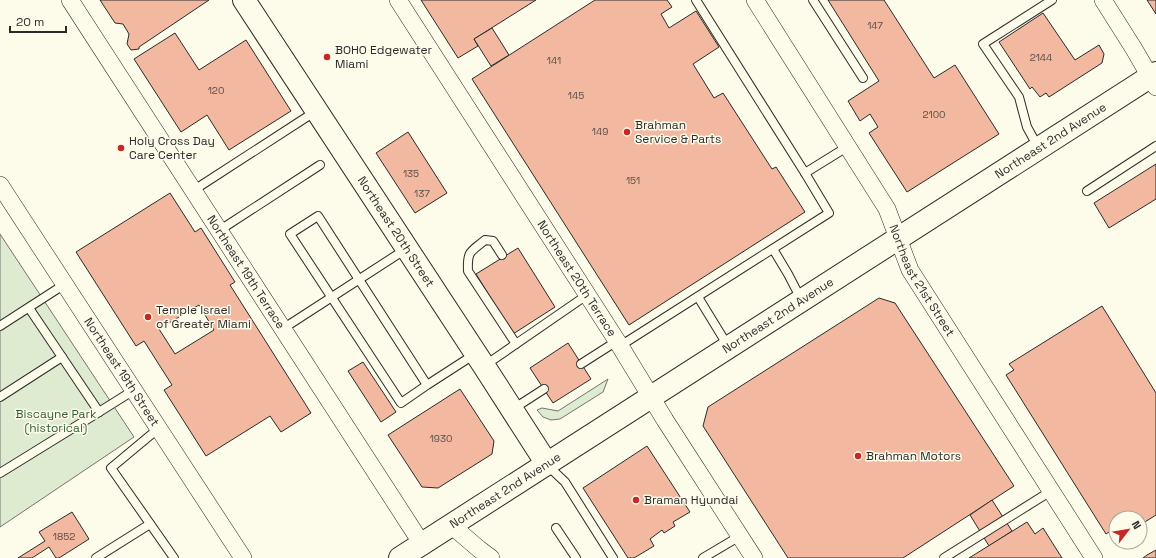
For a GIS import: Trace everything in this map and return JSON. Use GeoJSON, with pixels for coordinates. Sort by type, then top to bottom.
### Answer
{"type":"FeatureCollection","features":[{"type":"Feature","properties":{"kind":"main road","name":"Northeast 20th Street"},"geometry":{"type":"LineString","coordinates":[[244,0],[547,464]]}},
{"type":"Feature","properties":{"kind":"main road","name":"Northeast 2nd Avenue"},"geometry":{"type":"LineString","coordinates":[[400,558],[899,238],[1038,147],[1154,79]]}},
{"type":"Feature","properties":{"kind":"street","name":"Northeast 19th Terrace"},"geometry":{"type":"LineString","coordinates":[[70,0],[284,328],[422,544]]}},
{"type":"Feature","properties":{"kind":"street","name":"Northeast 20th Terrace"},"geometry":{"type":"LineString","coordinates":[[398,0],[619,344],[665,420],[754,558]]}},
{"type":"Feature","properties":{"kind":"street","name":"Northeast 21st Street"},"geometry":{"type":"LineString","coordinates":[[755,0],[887,209],[910,270],[1094,558]]}},
{"type":"Feature","properties":{"kind":"street"},"geometry":{"type":"LineString","coordinates":[[1103,0],[1154,79]]}},
{"type":"Feature","properties":{"kind":"street","name":"Northeast 19th Street"},"geometry":{"type":"LineString","coordinates":[[0,185],[243,558]]}},
{"type":"Feature","properties":{"kind":"street"},"geometry":{"type":"LineString","coordinates":[[451,526],[491,558]]}},
{"type":"Feature","properties":{"kind":"lane"},"geometry":{"type":"LineString","coordinates":[[581,364],[619,344],[698,297],[829,213],[696,0]]}},
{"type":"Feature","properties":{"kind":"lane"},"geometry":{"type":"LineString","coordinates":[[813,0],[863,78]]}},
{"type":"Feature","properties":{"kind":"lane"},"geometry":{"type":"LineString","coordinates":[[1038,147],[1027,128],[1018,97],[983,44],[1052,0]]}},
{"type":"Feature","properties":{"kind":"lane"},"geometry":{"type":"LineString","coordinates":[[194,190],[317,111]]}},
{"type":"Feature","properties":{"kind":"lane"},"geometry":{"type":"LineString","coordinates":[[1087,191],[1156,146]]}},
{"type":"Feature","properties":{"kind":"lane"},"geometry":{"type":"LineString","coordinates":[[805,173],[847,147]]}},
{"type":"Feature","properties":{"kind":"lane"},"geometry":{"type":"LineString","coordinates":[[220,230],[320,165]]}},
{"type":"Feature","properties":{"kind":"lane"},"geometry":{"type":"LineString","coordinates":[[427,385],[318,216],[290,234],[401,403],[427,385],[516,344],[587,295]]}},
{"type":"Feature","properties":{"kind":"lane"},"geometry":{"type":"LineString","coordinates":[[502,256],[493,241],[485,240],[469,254],[467,261],[468,271],[516,344]]}},
{"type":"Feature","properties":{"kind":"lane"},"geometry":{"type":"LineString","coordinates":[[284,328],[407,249]]}},
{"type":"Feature","properties":{"kind":"lane"},"geometry":{"type":"LineString","coordinates":[[773,249],[802,300]]}},
{"type":"Feature","properties":{"kind":"lane"},"geometry":{"type":"LineString","coordinates":[[0,326],[65,284]]}},
{"type":"Feature","properties":{"kind":"lane"},"geometry":{"type":"LineString","coordinates":[[698,297],[729,347]]}},
{"type":"Feature","properties":{"kind":"lane"},"geometry":{"type":"LineString","coordinates":[[29,308],[99,412]]}},
{"type":"Feature","properties":{"kind":"lane"},"geometry":{"type":"LineString","coordinates":[[541,316],[545,324]]}},
{"type":"Feature","properties":{"kind":"lane"},"geometry":{"type":"LineString","coordinates":[[0,397],[62,357]]}},
{"type":"Feature","properties":{"kind":"lane"},"geometry":{"type":"LineString","coordinates":[[512,410],[544,389]]}},
{"type":"Feature","properties":{"kind":"lane"},"geometry":{"type":"LineString","coordinates":[[0,473],[134,390]]}},
{"type":"Feature","properties":{"kind":"lane"},"geometry":{"type":"LineString","coordinates":[[159,428],[111,468],[174,558]]}},
{"type":"Feature","properties":{"kind":"lane"},"geometry":{"type":"LineString","coordinates":[[547,464],[565,482],[613,558]]}},
{"type":"Feature","properties":{"kind":"lane"},"geometry":{"type":"LineString","coordinates":[[944,558],[1051,491]]}},
{"type":"Feature","properties":{"kind":"lane"},"geometry":{"type":"LineString","coordinates":[[96,558],[150,524]]}},
{"type":"Feature","properties":{"kind":"lane"},"geometry":{"type":"LineString","coordinates":[[556,528],[576,558]]}},
{"type":"Feature","properties":{"kind":"lane"},"geometry":{"type":"LineString","coordinates":[[703,558],[740,536]]}},
{"type":"Feature","properties":{"kind":"green space","name":"Biscayne Park (historical)"},"geometry":{"type":"Polygon","coordinates":[[[0,234],[134,437],[0,527],[0,234]]]}},
{"type":"Feature","properties":{"kind":"green space"},"geometry":{"type":"Polygon","coordinates":[[[608,379],[603,392],[560,419],[551,420],[543,417],[537,410],[542,408],[558,411],[608,379]]]}},
{"type":"Feature","properties":{"kind":"building"},"geometry":{"type":"Polygon","coordinates":[[[100,0],[209,0],[139,47],[139,49],[131,50],[127,44],[129,34],[123,24],[115,23],[100,0]]]}},
{"type":"Feature","properties":{"kind":"building"},"geometry":{"type":"Polygon","coordinates":[[[421,0],[536,0],[474,39],[478,46],[458,58],[421,0]]]}},
{"type":"Feature","properties":{"kind":"building","name":"Brahman Service & Parts"},"geometry":{"type":"Polygon","coordinates":[[[595,0],[667,0],[672,7],[661,14],[669,28],[696,11],[719,47],[693,64],[714,98],[723,93],[772,169],[776,167],[805,212],[629,325],[472,79],[595,0]]]}},
{"type":"Feature","properties":{"kind":"building"},"geometry":{"type":"Polygon","coordinates":[[[828,0],[884,0],[934,78],[955,65],[999,134],[907,192],[869,133],[878,127],[870,114],[860,121],[848,101],[879,81],[828,0]]]}},
{"type":"Feature","properties":{"kind":"building"},"geometry":{"type":"Polygon","coordinates":[[[1147,0],[1156,0],[1156,14],[1147,0]]]}},
{"type":"Feature","properties":{"kind":"building"},"geometry":{"type":"Polygon","coordinates":[[[1043,13],[1075,60],[1099,45],[1104,54],[1102,63],[1049,97],[1046,93],[1040,97],[1032,87],[1030,89],[999,42],[1043,13]]]}},
{"type":"Feature","properties":{"kind":"building"},"geometry":{"type":"Polygon","coordinates":[[[492,28],[509,55],[491,66],[474,39],[492,28]]]}},
{"type":"Feature","properties":{"kind":"building"},"geometry":{"type":"Polygon","coordinates":[[[175,33],[199,70],[246,40],[291,111],[229,150],[207,115],[181,132],[134,59],[175,33]]]}},
{"type":"Feature","properties":{"kind":"building"},"geometry":{"type":"Polygon","coordinates":[[[408,132],[447,193],[415,213],[376,153],[408,132]]]}},
{"type":"Feature","properties":{"kind":"building"},"geometry":{"type":"Polygon","coordinates":[[[1156,164],[1156,199],[1109,228],[1094,203],[1156,164]]]}},
{"type":"Feature","properties":{"kind":"building","name":"Temple Israel of Greater Miami"},"geometry":{"type":"Polygon","coordinates":[[[170,193],[195,232],[201,228],[235,282],[230,285],[311,413],[281,432],[270,416],[206,456],[164,390],[172,385],[144,341],[136,346],[76,252],[170,193]],[[199,305],[159,329],[175,354],[214,330],[199,305]]]}},
{"type":"Feature","properties":{"kind":"building"},"geometry":{"type":"Polygon","coordinates":[[[518,248],[555,307],[513,334],[476,274],[518,248]]]}},
{"type":"Feature","properties":{"kind":"building","name":"Brahman Motors"},"geometry":{"type":"Polygon","coordinates":[[[879,298],[895,303],[1014,486],[903,558],[788,558],[703,426],[708,407],[879,298]]]}},
{"type":"Feature","properties":{"kind":"building"},"geometry":{"type":"Polygon","coordinates":[[[1102,306],[1156,393],[1156,515],[1148,520],[1148,510],[1108,510],[1108,533],[1106,534],[1006,375],[1014,370],[1009,364],[1102,306]]]}},
{"type":"Feature","properties":{"kind":"building"},"geometry":{"type":"Polygon","coordinates":[[[568,343],[591,379],[553,403],[530,368],[568,343]]]}},
{"type":"Feature","properties":{"kind":"building"},"geometry":{"type":"Polygon","coordinates":[[[363,362],[396,412],[381,422],[348,371],[363,362]]]}},
{"type":"Feature","properties":{"kind":"building"},"geometry":{"type":"Polygon","coordinates":[[[460,389],[494,441],[492,454],[438,488],[422,487],[388,435],[460,389]]]}},
{"type":"Feature","properties":{"kind":"building","name":"Braman Hyundai"},"geometry":{"type":"Polygon","coordinates":[[[647,446],[690,512],[673,522],[675,526],[664,533],[662,530],[650,539],[654,546],[634,558],[628,558],[583,488],[647,446]]]}},
{"type":"Feature","properties":{"kind":"building"},"geometry":{"type":"Polygon","coordinates":[[[992,500],[1012,531],[989,546],[970,515],[992,500]]]}},
{"type":"Feature","properties":{"kind":"building"},"geometry":{"type":"Polygon","coordinates":[[[72,512],[89,539],[59,558],[56,558],[49,547],[32,558],[18,558],[45,541],[39,532],[72,512]]]}},
{"type":"Feature","properties":{"kind":"building"},"geometry":{"type":"Polygon","coordinates":[[[1027,522],[1035,534],[1043,528],[1062,558],[969,558],[1027,522]]]}},
{"type":"Feature","properties":{"kind":"building"},"geometry":{"type":"Polygon","coordinates":[[[1156,550],[1156,558],[1143,558],[1147,555],[1156,550]]]}},
{"type":"Feature","properties":{"kind":"place","name":"BOHO Edgewater Miami"},"geometry":{"type":"Point","coordinates":[327,57]}},
{"type":"Feature","properties":{"kind":"place","name":"Brahman Service & Parts"},"geometry":{"type":"Point","coordinates":[627,132]}},
{"type":"Feature","properties":{"kind":"place","name":"Holy Cross Day Care Center"},"geometry":{"type":"Point","coordinates":[121,148]}},
{"type":"Feature","properties":{"kind":"place","name":"Temple Israel of Greater Miami"},"geometry":{"type":"Point","coordinates":[148,317]}},
{"type":"Feature","properties":{"kind":"place","name":"Brahman Motors"},"geometry":{"type":"Point","coordinates":[858,456]}},
{"type":"Feature","properties":{"kind":"place","name":"Braman Hyundai"},"geometry":{"type":"Point","coordinates":[636,500]}}]}
